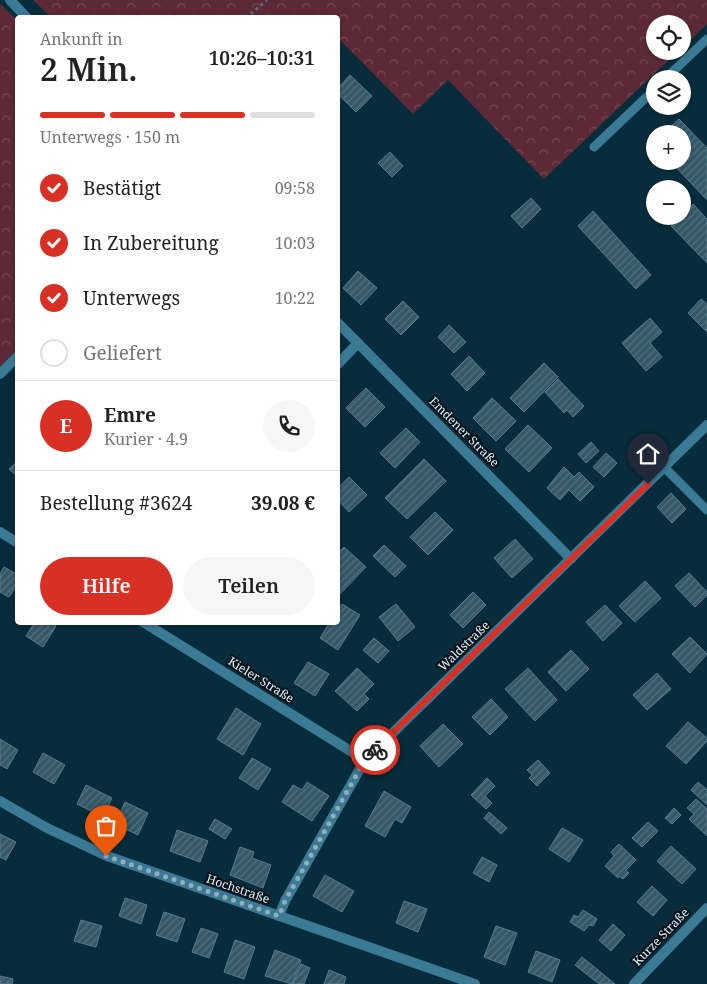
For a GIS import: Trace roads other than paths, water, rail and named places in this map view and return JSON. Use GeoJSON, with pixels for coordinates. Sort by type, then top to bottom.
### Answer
{"type":"FeatureCollection","features":[{"type":"Feature","properties":{"kind":"street"},"geometry":{"type":"LineString","coordinates":[[10,0],[24,15]]}},
{"type":"Feature","properties":{"kind":"street","name":"Emdener Straße"},"geometry":{"type":"LineString","coordinates":[[340,325],[572,560]]}},
{"type":"Feature","properties":{"kind":"street"},"geometry":{"type":"LineString","coordinates":[[340,362],[358,343]]}},
{"type":"Feature","properties":{"kind":"street"},"geometry":{"type":"LineString","coordinates":[[0,374],[15,359]]}},
{"type":"Feature","properties":{"kind":"street","name":"Waldstraße"},"geometry":{"type":"LineString","coordinates":[[279,916],[285,901],[365,760],[572,560],[707,425]]}},
{"type":"Feature","properties":{"kind":"street"},"geometry":{"type":"LineString","coordinates":[[0,532],[15,541]]}},
{"type":"Feature","properties":{"kind":"street","name":"Kieler Straße"},"geometry":{"type":"LineString","coordinates":[[148,625],[365,760]]}},
{"type":"Feature","properties":{"kind":"street","name":"Hochstraße"},"geometry":{"type":"LineString","coordinates":[[0,801],[47,828],[106,856],[475,984]]}},
{"type":"Feature","properties":{"kind":"street","name":"Kurze Straße"},"geometry":{"type":"LineString","coordinates":[[634,984],[707,908]]}},
{"type":"Feature","properties":{"kind":"lane"},"geometry":{"type":"LineString","coordinates":[[674,70],[707,39]]}},
{"type":"Feature","properties":{"kind":"lane"},"geometry":{"type":"LineString","coordinates":[[594,147],[646,98]]}},
{"type":"Feature","properties":{"kind":"lane"},"geometry":{"type":"LineString","coordinates":[[664,467],[707,510]]}}]}
